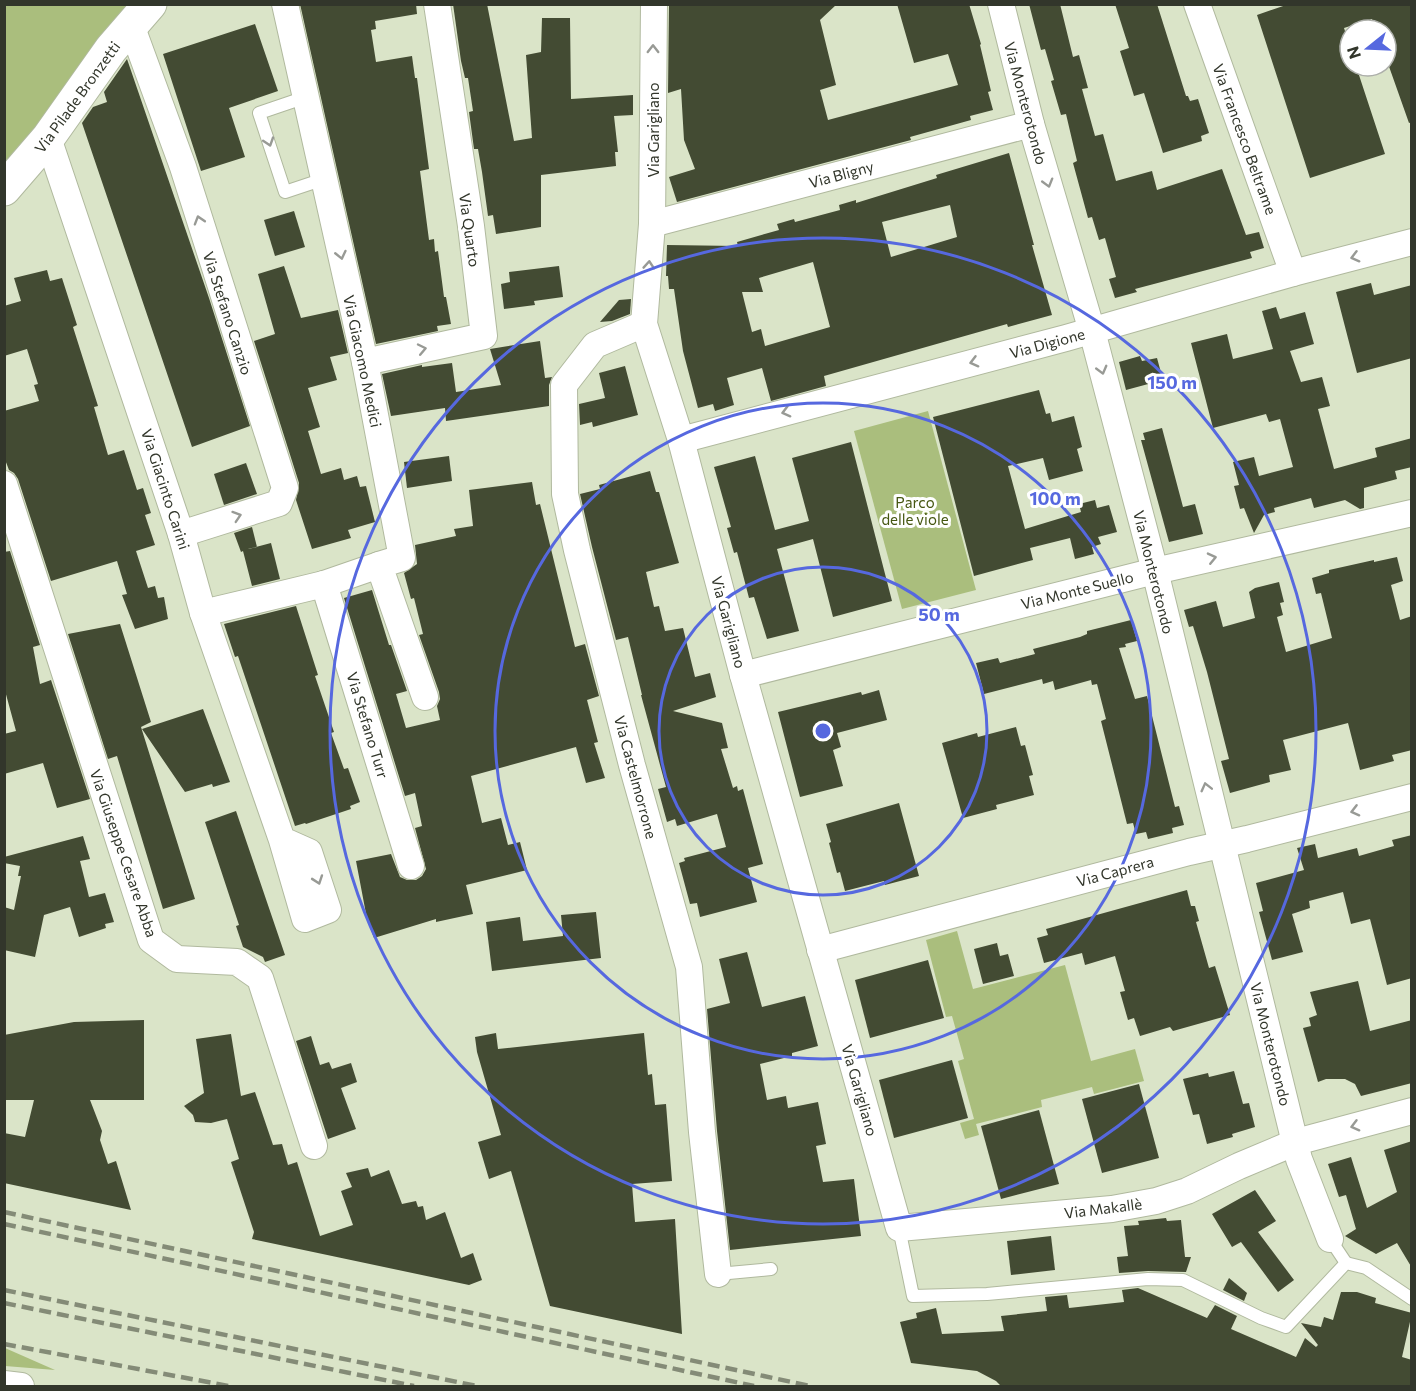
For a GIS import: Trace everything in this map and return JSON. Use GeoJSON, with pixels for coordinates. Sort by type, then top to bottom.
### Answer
{"type":"FeatureCollection","features":[{"type":"Feature","properties":{"kind":"main road","name":"Via Pilade Bronzetti"},"geometry":{"type":"LineString","coordinates":[[4,189],[48,138],[111,49],[140,15]]}},
{"type":"Feature","properties":{"kind":"street","name":"Via Giacomo Medici"},"geometry":{"type":"LineString","coordinates":[[285,4],[365,362],[402,558],[379,565]]}},
{"type":"Feature","properties":{"kind":"street","name":"Via Quarto"},"geometry":{"type":"LineString","coordinates":[[365,362],[484,336],[471,226],[437,4]]}},
{"type":"Feature","properties":{"kind":"street","name":"Via Garigliano"},"geometry":{"type":"LineString","coordinates":[[654,4],[652,224],[644,324],[681,440],[743,675],[899,1228]]}},
{"type":"Feature","properties":{"kind":"street","name":"Via Monterotondo"},"geometry":{"type":"LineString","coordinates":[[1001,4],[1031,124],[1092,331],[1155,571],[1220,843],[1296,1142]]}},
{"type":"Feature","properties":{"kind":"street","name":"Via Francesco Beltrame"},"geometry":{"type":"LineString","coordinates":[[1197,4],[1293,273]]}},
{"type":"Feature","properties":{"kind":"street","name":"Via Stefano Canzio"},"geometry":{"type":"LineString","coordinates":[[140,15],[183,168],[285,488],[279,503],[181,534]]}},
{"type":"Feature","properties":{"kind":"street","name":"Via Bligny"},"geometry":{"type":"LineString","coordinates":[[652,224],[1031,124]]}},
{"type":"Feature","properties":{"kind":"street","name":"Via Giacinto Carini"},"geometry":{"type":"LineString","coordinates":[[48,138],[181,534],[203,613],[282,840]]}},
{"type":"Feature","properties":{"kind":"street","name":"Via Digione"},"geometry":{"type":"LineString","coordinates":[[681,440],[1092,331],[1293,273],[1412,242]]}},
{"type":"Feature","properties":{"kind":"street","name":"Via Castelmorrone"},"geometry":{"type":"LineString","coordinates":[[644,324],[595,345],[564,385],[565,494],[629,753],[689,968],[702,1132],[718,1274]]}},
{"type":"Feature","properties":{"kind":"street","name":"Via Giuseppe Cesare Abba"},"geometry":{"type":"LineString","coordinates":[[4,484],[151,940],[177,959],[237,962],[260,978],[314,1146]]}},
{"type":"Feature","properties":{"kind":"street","name":"Via Monte Suello"},"geometry":{"type":"LineString","coordinates":[[743,675],[1155,571],[1412,513]]}},
{"type":"Feature","properties":{"kind":"street"},"geometry":{"type":"LineString","coordinates":[[203,613],[324,584],[379,565],[425,697]]}},
{"type":"Feature","properties":{"kind":"street","name":"Via Stefano Turr"},"geometry":{"type":"LineString","coordinates":[[324,584],[411,866]]}},
{"type":"Feature","properties":{"kind":"street","name":"Via Caprera"},"geometry":{"type":"LineString","coordinates":[[820,950],[1220,843],[1247,839],[1412,797]]}},
{"type":"Feature","properties":{"kind":"street","name":"Via Makallè"},"geometry":{"type":"LineString","coordinates":[[899,1228],[1112,1209],[1156,1201],[1187,1191],[1296,1142],[1412,1111]]}},
{"type":"Feature","properties":{"kind":"street"},"geometry":{"type":"LineString","coordinates":[[1296,1142],[1299,1159],[1330,1239]]}},
{"type":"Feature","properties":{"kind":"street"},"geometry":{"type":"LineString","coordinates":[[4,1384],[21,1386]]}},
{"type":"Feature","properties":{"kind":"lane"},"geometry":{"type":"LineString","coordinates":[[306,97],[259,113],[285,192],[326,189]]}},
{"type":"Feature","properties":{"kind":"lane"},"geometry":{"type":"LineString","coordinates":[[899,1228],[913,1296],[987,1294],[1148,1279],[1184,1280],[1286,1327],[1346,1263]]}},
{"type":"Feature","properties":{"kind":"lane"},"geometry":{"type":"LineString","coordinates":[[1330,1239],[1346,1263],[1366,1268],[1412,1299]]}},
{"type":"Feature","properties":{"kind":"lane"},"geometry":{"type":"LineString","coordinates":[[718,1274],[771,1269]]}},
{"type":"Feature","properties":{"kind":"green space"},"geometry":{"type":"Polygon","coordinates":[[[5,5],[137,5],[5,169],[5,5]]]}},
{"type":"Feature","properties":{"kind":"green space","name":"Parco delle viole"},"geometry":{"type":"Polygon","coordinates":[[[928,411],[976,590],[902,609],[854,431],[928,411]]]}},
{"type":"Feature","properties":{"kind":"green space"},"geometry":{"type":"Polygon","coordinates":[[[957,931],[973,989],[1065,965],[1091,1061],[1135,1049],[1144,1081],[1094,1094],[1092,1087],[1041,1100],[1042,1107],[976,1124],[979,1135],[965,1139],[960,1123],[974,1119],[958,1061],[964,1059],[952,1016],[946,1017],[926,940],[957,931]]]}},
{"type":"Feature","properties":{"kind":"green space"},"geometry":{"type":"Polygon","coordinates":[[[5,1348],[55,1370],[5,1366],[5,1348]]]}},
{"type":"Feature","properties":{"kind":"building"},"geometry":{"type":"Polygon","coordinates":[[[300,4],[416,4],[417,14],[375,21],[376,29],[371,30],[376,62],[412,56],[415,78],[417,78],[429,169],[420,171],[429,240],[434,239],[435,252],[438,251],[444,297],[446,297],[451,324],[437,326],[438,331],[376,344],[300,4]]]}},
{"type":"Feature","properties":{"kind":"building"},"geometry":{"type":"Polygon","coordinates":[[[453,4],[487,4],[514,141],[532,138],[526,55],[541,52],[542,18],[570,18],[571,99],[633,95],[633,115],[614,116],[618,152],[615,152],[616,166],[541,175],[541,227],[496,234],[493,215],[488,216],[478,149],[474,149],[469,112],[473,111],[468,78],[465,78],[461,61],[453,4]]]}},
{"type":"Feature","properties":{"kind":"building"},"geometry":{"type":"Polygon","coordinates":[[[669,4],[837,4],[820,20],[836,85],[820,90],[828,120],[958,85],[948,54],[914,63],[897,4],[969,4],[981,44],[993,110],[970,116],[971,120],[910,137],[911,140],[677,202],[669,177],[695,169],[684,140],[681,89],[668,93],[669,4]]]}},
{"type":"Feature","properties":{"kind":"building"},"geometry":{"type":"Polygon","coordinates":[[[1029,4],[1060,4],[1073,57],[1079,55],[1088,88],[1082,89],[1095,136],[1103,134],[1116,181],[1152,171],[1157,190],[1222,169],[1246,235],[1259,232],[1264,248],[1250,252],[1252,258],[1135,289],[1137,292],[1115,298],[1109,279],[1116,277],[1105,238],[1099,240],[1092,217],[1088,218],[1073,163],[1077,161],[1066,114],[1061,115],[1051,81],[1054,80],[1045,49],[1041,50],[1029,4]]]}},
{"type":"Feature","properties":{"kind":"building"},"geometry":{"type":"Polygon","coordinates":[[[1115,4],[1157,4],[1186,96],[1190,101],[1198,99],[1209,133],[1201,136],[1202,141],[1163,153],[1144,93],[1134,96],[1120,51],[1129,48],[1115,4]]]}},
{"type":"Feature","properties":{"kind":"building"},"geometry":{"type":"Polygon","coordinates":[[[1289,4],[1412,4],[1412,122],[1409,123],[1393,78],[1398,78],[1398,18],[1338,18],[1338,78],[1360,78],[1385,154],[1310,178],[1257,15],[1289,4]]]}},
{"type":"Feature","properties":{"kind":"building"},"geometry":{"type":"Polygon","coordinates":[[[255,24],[278,91],[229,108],[245,157],[201,171],[163,54],[255,24]]]}},
{"type":"Feature","properties":{"kind":"building"},"geometry":{"type":"Polygon","coordinates":[[[127,59],[209,298],[250,426],[192,447],[82,123],[93,107],[107,102],[104,92],[127,59]]]}},
{"type":"Feature","properties":{"kind":"building"},"geometry":{"type":"Polygon","coordinates":[[[1009,153],[1052,315],[1008,327],[1007,324],[824,376],[826,386],[771,401],[762,368],[727,378],[734,405],[715,411],[713,404],[698,408],[683,351],[674,289],[669,289],[668,276],[666,276],[667,245],[738,246],[737,242],[779,230],[777,224],[794,219],[795,222],[840,210],[839,205],[856,200],[856,203],[937,178],[936,175],[1009,153]],[[950,205],[882,222],[891,257],[957,237],[950,205]],[[813,262],[759,278],[763,292],[742,292],[752,332],[761,329],[765,346],[830,327],[813,262]]]}},
{"type":"Feature","properties":{"kind":"building"},"geometry":{"type":"Polygon","coordinates":[[[294,211],[305,247],[275,256],[264,220],[294,211]]]}},
{"type":"Feature","properties":{"kind":"building"},"geometry":{"type":"Polygon","coordinates":[[[284,266],[301,318],[338,310],[348,353],[330,357],[337,380],[308,388],[320,427],[308,431],[321,474],[341,468],[344,480],[357,476],[360,487],[366,486],[375,522],[348,530],[351,538],[312,549],[296,500],[299,483],[254,341],[275,334],[258,274],[284,266]]]}},
{"type":"Feature","properties":{"kind":"building"},"geometry":{"type":"Polygon","coordinates":[[[559,266],[563,297],[534,301],[535,305],[504,309],[501,284],[510,282],[509,272],[559,266]]]}},
{"type":"Feature","properties":{"kind":"building"},"geometry":{"type":"Polygon","coordinates":[[[47,270],[50,281],[62,278],[77,325],[73,327],[98,406],[94,407],[108,455],[124,450],[137,490],[143,488],[151,513],[145,515],[155,545],[136,551],[148,588],[155,586],[158,598],[164,597],[168,619],[135,629],[122,595],[127,594],[117,561],[51,581],[18,479],[9,470],[4,457],[4,411],[39,401],[34,385],[38,384],[27,349],[4,356],[4,306],[21,301],[14,278],[47,270]]]}},
{"type":"Feature","properties":{"kind":"building"},"geometry":{"type":"Polygon","coordinates":[[[1371,283],[1374,295],[1412,285],[1412,358],[1357,373],[1336,292],[1371,283]]]}},
{"type":"Feature","properties":{"kind":"building"},"geometry":{"type":"Polygon","coordinates":[[[631,299],[630,314],[612,321],[600,322],[619,300],[631,299]]]}},
{"type":"Feature","properties":{"kind":"building"},"geometry":{"type":"Polygon","coordinates":[[[1276,307],[1280,319],[1305,312],[1314,344],[1290,351],[1301,382],[1322,377],[1330,406],[1318,409],[1334,469],[1377,457],[1375,448],[1412,438],[1412,467],[1395,471],[1397,479],[1364,488],[1364,508],[1360,509],[1345,500],[1314,508],[1311,498],[1274,508],[1275,512],[1264,515],[1254,533],[1244,508],[1240,509],[1234,486],[1239,485],[1233,462],[1254,457],[1259,476],[1293,467],[1280,419],[1269,422],[1266,414],[1213,428],[1191,343],[1227,334],[1233,359],[1273,349],[1262,311],[1276,307]]]}},
{"type":"Feature","properties":{"kind":"building"},"geometry":{"type":"Polygon","coordinates":[[[540,341],[545,378],[552,377],[549,385],[549,406],[446,421],[445,408],[391,416],[382,374],[422,365],[422,367],[452,363],[456,392],[501,385],[490,349],[540,341]]]}},
{"type":"Feature","properties":{"kind":"building"},"geometry":{"type":"Polygon","coordinates":[[[1140,356],[1142,361],[1157,358],[1163,380],[1126,390],[1119,362],[1140,356]]]}},
{"type":"Feature","properties":{"kind":"building"},"geometry":{"type":"Polygon","coordinates":[[[625,366],[638,415],[593,427],[592,422],[580,425],[579,404],[605,398],[599,373],[625,366]]]}},
{"type":"Feature","properties":{"kind":"building"},"geometry":{"type":"Polygon","coordinates":[[[1039,390],[1046,414],[1050,413],[1052,422],[1074,416],[1082,447],[1077,449],[1083,471],[1049,480],[1043,458],[1008,466],[1025,529],[1081,512],[1079,504],[1095,500],[1097,508],[1109,505],[1117,532],[1098,537],[1101,544],[1092,547],[1094,554],[1075,559],[1070,538],[1030,548],[1033,560],[974,576],[933,417],[1039,390]]]}},
{"type":"Feature","properties":{"kind":"building"},"geometry":{"type":"Polygon","coordinates":[[[1162,428],[1183,507],[1195,504],[1203,534],[1169,542],[1141,440],[1145,440],[1143,433],[1162,428]]]}},
{"type":"Feature","properties":{"kind":"building"},"geometry":{"type":"Polygon","coordinates":[[[851,442],[892,601],[833,617],[813,539],[777,549],[799,631],[767,639],[754,597],[749,598],[737,552],[734,553],[727,528],[731,527],[714,467],[755,456],[775,530],[809,521],[792,458],[851,442]]]}},
{"type":"Feature","properties":{"kind":"building"},"geometry":{"type":"Polygon","coordinates":[[[449,456],[452,481],[407,488],[404,462],[449,456]]]}},
{"type":"Feature","properties":{"kind":"building"},"geometry":{"type":"Polygon","coordinates":[[[246,463],[257,494],[224,505],[214,474],[246,463]]]}},
{"type":"Feature","properties":{"kind":"building"},"geometry":{"type":"Polygon","coordinates":[[[650,471],[656,492],[659,492],[679,563],[646,572],[654,607],[659,606],[665,631],[683,628],[695,677],[710,673],[716,697],[673,711],[722,723],[728,748],[721,749],[733,788],[737,786],[738,791],[743,789],[763,864],[748,868],[757,902],[700,917],[697,903],[690,904],[679,863],[685,861],[684,858],[726,847],[717,814],[677,826],[675,819],[667,822],[658,789],[666,787],[628,637],[616,640],[580,494],[600,489],[599,485],[650,471]]]}},
{"type":"Feature","properties":{"kind":"building"},"geometry":{"type":"Polygon","coordinates":[[[532,482],[536,505],[540,504],[575,647],[585,644],[599,696],[587,700],[598,742],[594,743],[605,778],[586,783],[576,747],[471,776],[482,823],[501,818],[508,845],[520,842],[527,870],[466,885],[473,914],[436,922],[436,919],[374,938],[367,919],[356,861],[391,854],[400,877],[407,880],[416,880],[426,869],[415,828],[422,826],[415,793],[405,796],[344,598],[372,590],[389,645],[391,645],[407,691],[396,694],[406,728],[440,720],[437,706],[440,699],[439,692],[419,635],[423,634],[414,598],[411,599],[404,573],[417,564],[415,545],[456,536],[454,529],[473,526],[469,490],[532,482]]]}},
{"type":"Feature","properties":{"kind":"building"},"geometry":{"type":"Polygon","coordinates":[[[252,527],[257,547],[271,543],[280,579],[252,586],[243,551],[241,552],[234,533],[252,527]]]}},
{"type":"Feature","properties":{"kind":"building"},"geometry":{"type":"Polygon","coordinates":[[[10,551],[40,645],[33,647],[40,684],[51,680],[90,799],[57,808],[43,763],[4,774],[4,734],[16,731],[4,687],[4,552],[10,551]]]}},
{"type":"Feature","properties":{"kind":"building"},"geometry":{"type":"Polygon","coordinates":[[[1397,557],[1403,581],[1391,585],[1400,620],[1412,616],[1412,750],[1392,755],[1394,761],[1360,770],[1348,723],[1283,740],[1291,770],[1269,775],[1270,782],[1230,793],[1221,761],[1229,759],[1207,672],[1193,626],[1189,627],[1184,610],[1216,601],[1223,627],[1255,618],[1249,592],[1255,588],[1279,582],[1284,602],[1280,603],[1283,615],[1277,617],[1286,652],[1332,638],[1321,593],[1316,594],[1312,578],[1329,573],[1329,570],[1397,557]]]}},
{"type":"Feature","properties":{"kind":"building"},"geometry":{"type":"Polygon","coordinates":[[[296,606],[318,675],[315,676],[334,732],[331,733],[344,769],[348,768],[360,802],[350,806],[351,809],[295,826],[238,656],[235,657],[224,624],[296,606]]]}},
{"type":"Feature","properties":{"kind":"building"},"geometry":{"type":"Polygon","coordinates":[[[1131,620],[1137,641],[1119,648],[1135,699],[1147,696],[1175,807],[1179,806],[1184,825],[1172,828],[1173,833],[1148,839],[1146,832],[1136,834],[1133,823],[1127,824],[1101,721],[1106,719],[1097,684],[1092,685],[1091,680],[1055,690],[1053,681],[1043,684],[1042,679],[984,694],[976,663],[998,658],[1000,663],[1035,654],[1033,649],[1080,637],[1087,634],[1087,631],[1131,620]]]}},
{"type":"Feature","properties":{"kind":"building"},"geometry":{"type":"Polygon","coordinates":[[[120,624],[151,722],[141,727],[195,899],[163,909],[117,756],[108,759],[68,634],[120,624]]]}},
{"type":"Feature","properties":{"kind":"building"},"geometry":{"type":"Polygon","coordinates":[[[879,690],[887,720],[837,733],[841,747],[833,750],[843,786],[800,797],[778,712],[861,692],[862,695],[879,690]]]}},
{"type":"Feature","properties":{"kind":"building"},"geometry":{"type":"Polygon","coordinates":[[[203,709],[230,782],[213,787],[212,784],[185,792],[142,729],[203,709]]]}},
{"type":"Feature","properties":{"kind":"building"},"geometry":{"type":"Polygon","coordinates":[[[1016,727],[1021,746],[1025,745],[1033,775],[1029,776],[1034,795],[996,805],[997,809],[963,818],[942,743],[977,733],[978,737],[1016,727]]]}},
{"type":"Feature","properties":{"kind":"building"},"geometry":{"type":"Polygon","coordinates":[[[899,803],[919,876],[885,885],[884,881],[845,891],[840,872],[837,873],[826,824],[899,803]]]}},
{"type":"Feature","properties":{"kind":"building"},"geometry":{"type":"Polygon","coordinates":[[[236,811],[285,955],[265,962],[263,957],[243,947],[236,926],[239,925],[205,822],[236,811]]]}},
{"type":"Feature","properties":{"kind":"building"},"geometry":{"type":"Polygon","coordinates":[[[1412,835],[1412,978],[1387,985],[1370,919],[1351,924],[1343,892],[1309,901],[1310,908],[1292,914],[1303,952],[1272,960],[1259,912],[1263,911],[1256,883],[1304,870],[1297,848],[1315,844],[1318,858],[1357,848],[1359,856],[1394,846],[1392,840],[1412,835]]]}},
{"type":"Feature","properties":{"kind":"building"},"geometry":{"type":"Polygon","coordinates":[[[83,836],[90,859],[80,861],[89,897],[105,893],[114,922],[105,924],[106,928],[79,937],[70,907],[44,915],[35,957],[4,950],[4,907],[14,910],[21,876],[18,876],[20,866],[4,863],[4,857],[83,836]]]}},
{"type":"Feature","properties":{"kind":"building"},"geometry":{"type":"Polygon","coordinates":[[[1187,890],[1191,906],[1195,906],[1199,921],[1196,922],[1209,968],[1215,966],[1230,1015],[1173,1031],[1170,1027],[1140,1036],[1134,1018],[1128,1020],[1120,992],[1125,991],[1115,956],[1085,965],[1082,953],[1044,963],[1037,938],[1048,935],[1046,929],[1187,890]]]}},
{"type":"Feature","properties":{"kind":"building"},"geometry":{"type":"Polygon","coordinates":[[[596,912],[601,958],[492,971],[486,922],[520,917],[523,941],[563,936],[561,915],[596,912]]]}},
{"type":"Feature","properties":{"kind":"building"},"geometry":{"type":"Polygon","coordinates":[[[997,943],[1000,956],[1008,954],[1014,976],[983,984],[974,949],[997,943]]]}},
{"type":"Feature","properties":{"kind":"building"},"geometry":{"type":"Polygon","coordinates":[[[747,952],[762,1007],[805,996],[818,1046],[792,1053],[792,1056],[760,1064],[767,1100],[786,1096],[788,1108],[818,1102],[826,1144],[816,1146],[823,1182],[854,1179],[861,1236],[730,1250],[707,1009],[730,1003],[719,959],[747,952]]]}},
{"type":"Feature","properties":{"kind":"building"},"geometry":{"type":"Polygon","coordinates":[[[928,960],[944,1018],[870,1038],[855,980],[928,960]]]}},
{"type":"Feature","properties":{"kind":"building"},"geometry":{"type":"Polygon","coordinates":[[[1358,981],[1370,1031],[1412,1020],[1412,1083],[1361,1096],[1355,1084],[1345,1079],[1326,1079],[1318,1082],[1303,1028],[1311,1026],[1309,1018],[1317,1015],[1310,992],[1358,981]]]}},
{"type":"Feature","properties":{"kind":"building"},"geometry":{"type":"Polygon","coordinates":[[[144,1020],[144,1100],[90,1100],[102,1131],[100,1140],[108,1164],[116,1161],[131,1210],[4,1183],[4,1133],[25,1137],[34,1100],[4,1100],[4,1035],[74,1022],[144,1020]]]}},
{"type":"Feature","properties":{"kind":"building"},"geometry":{"type":"Polygon","coordinates":[[[496,1033],[498,1049],[644,1033],[648,1075],[652,1074],[655,1105],[666,1104],[672,1181],[632,1184],[635,1222],[675,1219],[682,1334],[550,1306],[511,1171],[489,1179],[478,1142],[501,1135],[477,1052],[475,1037],[496,1033]]]}},
{"type":"Feature","properties":{"kind":"building"},"geometry":{"type":"Polygon","coordinates":[[[231,1034],[241,1096],[255,1092],[273,1145],[282,1144],[288,1165],[297,1162],[320,1236],[353,1225],[341,1191],[352,1187],[346,1173],[368,1168],[371,1177],[389,1170],[402,1204],[416,1201],[418,1207],[423,1206],[426,1220],[445,1212],[461,1258],[473,1253],[482,1280],[469,1285],[252,1239],[254,1232],[231,1162],[239,1159],[227,1119],[211,1123],[195,1122],[193,1115],[184,1106],[204,1093],[196,1039],[231,1034]]]}},
{"type":"Feature","properties":{"kind":"building"},"geometry":{"type":"Polygon","coordinates":[[[311,1036],[320,1065],[329,1062],[332,1069],[351,1063],[357,1082],[341,1088],[356,1129],[328,1139],[296,1041],[311,1036]]]}},
{"type":"Feature","properties":{"kind":"building"},"geometry":{"type":"Polygon","coordinates":[[[952,1060],[968,1118],[894,1138],[879,1080],[952,1060]]]}},
{"type":"Feature","properties":{"kind":"building"},"geometry":{"type":"Polygon","coordinates":[[[1234,1071],[1243,1104],[1249,1103],[1255,1127],[1232,1134],[1233,1137],[1207,1144],[1199,1114],[1193,1115],[1183,1079],[1208,1073],[1209,1077],[1234,1071]]]}},
{"type":"Feature","properties":{"kind":"building"},"geometry":{"type":"Polygon","coordinates":[[[1139,1084],[1159,1158],[1102,1173],[1082,1099],[1139,1084]]]}},
{"type":"Feature","properties":{"kind":"building"},"geometry":{"type":"Polygon","coordinates":[[[1039,1110],[1059,1184],[1001,1199],[981,1126],[1039,1110]]]}},
{"type":"Feature","properties":{"kind":"building"},"geometry":{"type":"Polygon","coordinates":[[[1412,1141],[1412,1268],[1397,1243],[1376,1254],[1345,1236],[1356,1229],[1346,1195],[1339,1197],[1328,1164],[1351,1157],[1367,1208],[1397,1192],[1384,1150],[1412,1141]]]}},
{"type":"Feature","properties":{"kind":"building"},"geometry":{"type":"Polygon","coordinates":[[[1255,1190],[1276,1221],[1258,1232],[1294,1280],[1278,1292],[1241,1242],[1232,1247],[1212,1214],[1255,1190]]]}},
{"type":"Feature","properties":{"kind":"building"},"geometry":{"type":"Polygon","coordinates":[[[1166,1218],[1167,1221],[1181,1220],[1185,1257],[1191,1257],[1186,1272],[1119,1273],[1117,1257],[1128,1256],[1124,1226],[1139,1225],[1138,1221],[1166,1218]]]}},
{"type":"Feature","properties":{"kind":"building"},"geometry":{"type":"Polygon","coordinates":[[[1051,1236],[1055,1270],[1011,1275],[1007,1241],[1051,1236]]]}},
{"type":"Feature","properties":{"kind":"building"},"geometry":{"type":"Polygon","coordinates":[[[1229,1278],[1247,1293],[1244,1301],[1223,1290],[1229,1278]]]}},
{"type":"Feature","properties":{"kind":"building"},"geometry":{"type":"Polygon","coordinates":[[[1138,1288],[1207,1318],[1215,1305],[1237,1316],[1231,1329],[1296,1357],[1305,1338],[1316,1347],[1318,1345],[1301,1323],[1321,1327],[1324,1317],[1333,1320],[1341,1292],[1357,1292],[1376,1298],[1375,1303],[1412,1313],[1402,1357],[1412,1360],[1412,1386],[1001,1386],[977,1371],[911,1363],[900,1322],[917,1318],[916,1313],[936,1308],[942,1334],[1004,1331],[1001,1316],[1047,1311],[1045,1297],[1067,1295],[1069,1308],[1124,1302],[1122,1290],[1138,1288]]]}},
{"type":"Feature","properties":{"kind":"railway"},"geometry":{"type":"LineString","coordinates":[[4,1212],[810,1386]]}},
{"type":"Feature","properties":{"kind":"railway"},"geometry":{"type":"LineString","coordinates":[[4,1224],[754,1386]]}},
{"type":"Feature","properties":{"kind":"railway"},"geometry":{"type":"LineString","coordinates":[[4,1290],[477,1386]]}},
{"type":"Feature","properties":{"kind":"railway"},"geometry":{"type":"LineString","coordinates":[[4,1303],[414,1386]]}},
{"type":"Feature","properties":{"kind":"railway"},"geometry":{"type":"LineString","coordinates":[[4,1344],[229,1386]]}}]}
